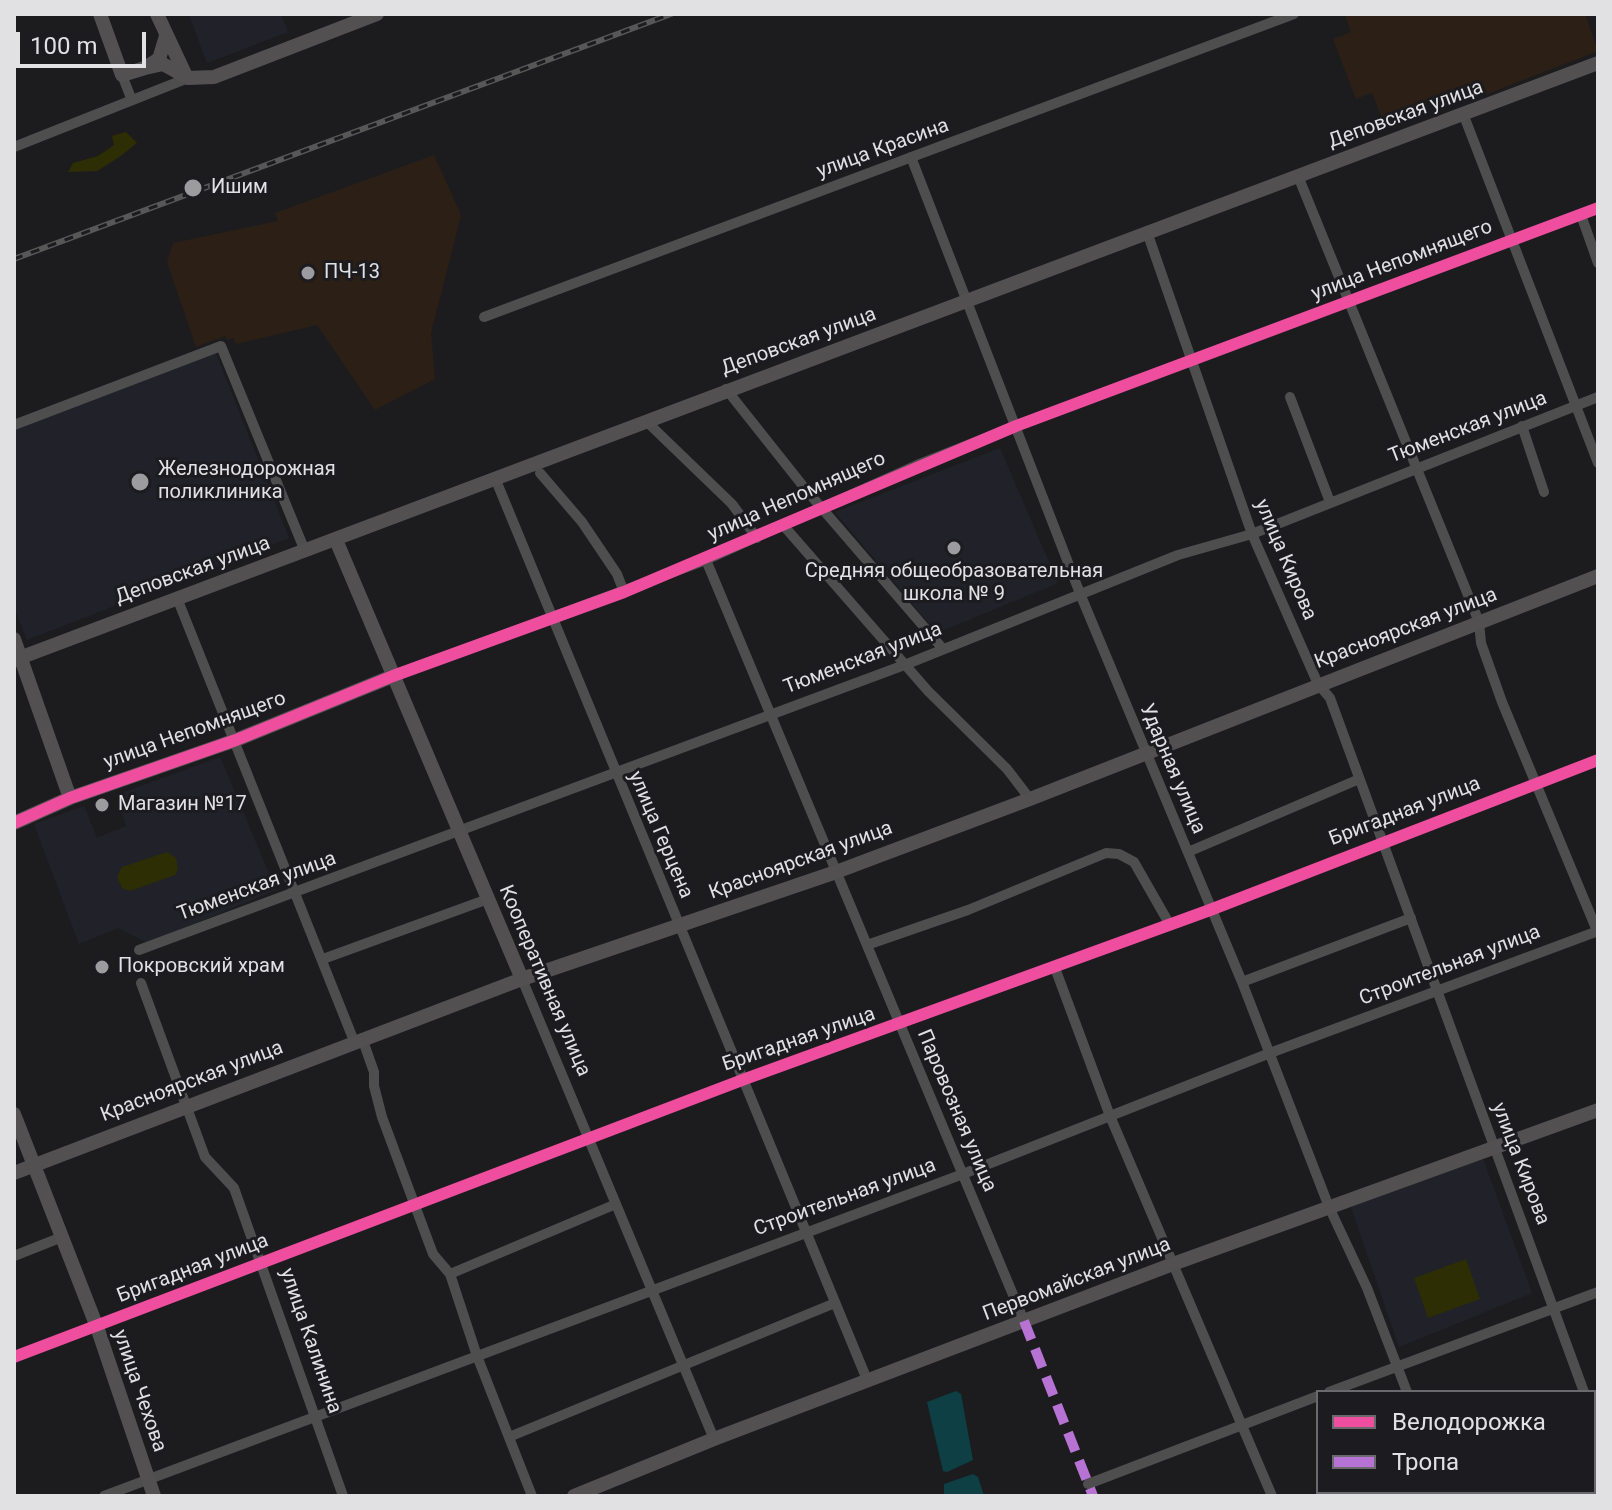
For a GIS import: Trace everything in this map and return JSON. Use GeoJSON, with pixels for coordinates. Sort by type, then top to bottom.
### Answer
{"type":"FeatureCollection","features":[{"type":"Feature","properties":{"kind":"main road"},"geometry":{"type":"LineString","coordinates":[[100,14],[122,75],[163,64],[188,78],[214,77],[371,15]]}},
{"type":"Feature","properties":{"kind":"main road"},"geometry":{"type":"LineString","coordinates":[[157,14],[188,78]]}},
{"type":"Feature","properties":{"kind":"main road"},"geometry":{"type":"LineString","coordinates":[[145,68],[163,53],[166,36]]}},
{"type":"Feature","properties":{"kind":"main road","name":"Деповская улица"},"geometry":{"type":"LineString","coordinates":[[17,658],[336,540],[726,389],[1464,116],[1598,63]]}},
{"type":"Feature","properties":{"kind":"main road","name":"Кооперативная улица"},"geometry":{"type":"LineString","coordinates":[[336,540],[522,979]]}},
{"type":"Feature","properties":{"kind":"main road","name":"Красноярская улица"},"geometry":{"type":"LineString","coordinates":[[14,1173],[522,979],[836,872],[1030,799],[1598,576]]}},
{"type":"Feature","properties":{"kind":"main road"},"geometry":{"type":"LineString","coordinates":[[14,639],[17,658],[70,798]]}},
{"type":"Feature","properties":{"kind":"main road","name":"улица Непомнящего"},"geometry":{"type":"LineString","coordinates":[[14,823],[70,798],[236,740],[393,676]]}},
{"type":"Feature","properties":{"kind":"main road","name":"Первомайская улица"},"geometry":{"type":"LineString","coordinates":[[574,1496],[714,1439],[1173,1264],[1598,1110]]}},
{"type":"Feature","properties":{"kind":"main road","name":"улица Чехова"},"geometry":{"type":"LineString","coordinates":[[14,1114],[97,1327],[154,1496]]}},
{"type":"Feature","properties":{"kind":"street","name":"улица Красина"},"geometry":{"type":"LineString","coordinates":[[484,317],[1294,14]]}},
{"type":"Feature","properties":{"kind":"street"},"geometry":{"type":"LineString","coordinates":[[122,75],[131,98]]}},
{"type":"Feature","properties":{"kind":"street"},"geometry":{"type":"LineString","coordinates":[[14,147],[131,98],[188,78]]}},
{"type":"Feature","properties":{"kind":"street"},"geometry":{"type":"LineString","coordinates":[[1464,116],[1598,463]]}},
{"type":"Feature","properties":{"kind":"street","name":"Ударная улица"},"geometry":{"type":"LineString","coordinates":[[911,157],[1081,596],[1242,982],[1329,1207],[1367,1288],[1406,1390]]}},
{"type":"Feature","properties":{"kind":"street"},"geometry":{"type":"LineString","coordinates":[[1298,176],[1479,622],[1481,643],[1502,702],[1598,931]]}},
{"type":"Feature","properties":{"kind":"street","name":"улица Непомнящего"},"geometry":{"type":"LineString","coordinates":[[393,676],[706,560],[822,506],[1016,426],[1598,208]]}},
{"type":"Feature","properties":{"kind":"street"},"geometry":{"type":"LineString","coordinates":[[1581,215],[1598,263]]}},
{"type":"Feature","properties":{"kind":"street","name":"улица Кирова"},"geometry":{"type":"LineString","coordinates":[[1147,232],[1252,534],[1318,684],[1330,698],[1357,780],[1383,842],[1493,1146],[1556,1308],[1583,1390]]}},
{"type":"Feature","properties":{"kind":"street"},"geometry":{"type":"LineString","coordinates":[[14,425],[221,346],[305,551]]}},
{"type":"Feature","properties":{"kind":"street"},"geometry":{"type":"LineString","coordinates":[[726,389],[943,649]]}},
{"type":"Feature","properties":{"kind":"street"},"geometry":{"type":"LineString","coordinates":[[1290,397],[1330,502]]}},
{"type":"Feature","properties":{"kind":"street","name":"Тюменская улица"},"geometry":{"type":"LineString","coordinates":[[139,950],[907,664],[1178,555],[1252,534],[1598,397]]}},
{"type":"Feature","properties":{"kind":"street"},"geometry":{"type":"LineString","coordinates":[[646,421],[732,504],[757,538]]}},
{"type":"Feature","properties":{"kind":"street"},"geometry":{"type":"LineString","coordinates":[[1522,426],[1544,492]]}},
{"type":"Feature","properties":{"kind":"street"},"geometry":{"type":"LineString","coordinates":[[540,473],[582,522],[617,574],[624,592]]}},
{"type":"Feature","properties":{"kind":"street","name":"улица Герцена"},"geometry":{"type":"LineString","coordinates":[[495,478],[868,1382]]}},
{"type":"Feature","properties":{"kind":"street"},"geometry":{"type":"LineString","coordinates":[[783,525],[928,691],[1007,769],[1030,799]]}},
{"type":"Feature","properties":{"kind":"street","name":"Паровозная улица"},"geometry":{"type":"LineString","coordinates":[[706,560],[1024,1321]]}},
{"type":"Feature","properties":{"kind":"street"},"geometry":{"type":"LineString","coordinates":[[177,598],[323,959],[374,1072],[374,1086],[382,1117],[414,1204],[433,1254],[450,1274],[477,1356],[532,1496]]}},
{"type":"Feature","properties":{"kind":"street","name":"Бригадная улица"},"geometry":{"type":"LineString","coordinates":[[14,1357],[263,1265],[414,1204],[745,1079],[900,1026],[1210,910],[1598,760]]}},
{"type":"Feature","properties":{"kind":"street"},"geometry":{"type":"LineString","coordinates":[[1188,852],[1357,780]]}},
{"type":"Feature","properties":{"kind":"street"},"geometry":{"type":"LineString","coordinates":[[867,945],[968,910],[1106,853],[1119,854],[1134,862],[1170,925]]}},
{"type":"Feature","properties":{"kind":"street"},"geometry":{"type":"LineString","coordinates":[[323,959],[488,899]]}},
{"type":"Feature","properties":{"kind":"street"},"geometry":{"type":"LineString","coordinates":[[1242,982],[1411,918]]}},
{"type":"Feature","properties":{"kind":"street","name":"Строительная улица"},"geometry":{"type":"LineString","coordinates":[[104,1496],[963,1174],[1270,1053],[1598,931]]}},
{"type":"Feature","properties":{"kind":"street"},"geometry":{"type":"LineString","coordinates":[[1055,968],[1110,1116],[1272,1496]]}},
{"type":"Feature","properties":{"kind":"street","name":"Кооперативная улица"},"geometry":{"type":"LineString","coordinates":[[522,979],[714,1439]]}},
{"type":"Feature","properties":{"kind":"street","name":"улица Калинина"},"geometry":{"type":"LineString","coordinates":[[141,983],[205,1157],[234,1188],[343,1496]]}},
{"type":"Feature","properties":{"kind":"street"},"geometry":{"type":"LineString","coordinates":[[450,1274],[616,1204]]}},
{"type":"Feature","properties":{"kind":"street"},"geometry":{"type":"LineString","coordinates":[[14,1256],[62,1237]]}},
{"type":"Feature","properties":{"kind":"street"},"geometry":{"type":"LineString","coordinates":[[1334,1390],[1598,1292]]}},
{"type":"Feature","properties":{"kind":"street"},"geometry":{"type":"LineString","coordinates":[[509,1437],[835,1303]]}},
{"type":"Feature","properties":{"kind":"street"},"geometry":{"type":"LineString","coordinates":[[1088,1484],[1316,1397]]}},
{"type":"Feature","properties":{"kind":"shaded area"},"geometry":{"type":"Polygon","coordinates":[[[189,14],[281,14],[288,32],[207,63],[189,14]]]}},
{"type":"Feature","properties":{"kind":"shaded area"},"geometry":{"type":"Polygon","coordinates":[[[1585,14],[1598,51],[1487,94],[1484,85],[1382,119],[1372,93],[1356,99],[1333,39],[1351,32],[1345,15],[1585,14]]]}},
{"type":"Feature","properties":{"kind":"shaded area"},"geometry":{"type":"Polygon","coordinates":[[[126,132],[137,143],[118,158],[97,171],[68,172],[73,163],[98,156],[114,145],[112,136],[126,132]]]}},
{"type":"Feature","properties":{"kind":"shaded area","name":"ПЧ-13"},"geometry":{"type":"Polygon","coordinates":[[[434,155],[461,215],[431,333],[435,379],[375,410],[317,325],[236,344],[234,338],[227,340],[225,336],[196,347],[167,262],[173,243],[278,221],[275,213],[434,155]]]}},
{"type":"Feature","properties":{"kind":"shaded area","name":"Железнодорожная поликлиника"},"geometry":{"type":"Polygon","coordinates":[[[214,348],[289,538],[27,640],[14,607],[14,426],[214,348]]]}},
{"type":"Feature","properties":{"kind":"shaded area","name":"Средняя общеобразовательная школа № 9"},"geometry":{"type":"Polygon","coordinates":[[[1000,448],[1058,583],[937,633],[835,512],[1000,448]]]}},
{"type":"Feature","properties":{"kind":"shaded area"},"geometry":{"type":"Polygon","coordinates":[[[220,757],[276,890],[148,943],[118,928],[79,944],[34,824],[84,806],[97,838],[126,826],[116,795],[220,757]]]}},
{"type":"Feature","properties":{"kind":"shaded area"},"geometry":{"type":"Polygon","coordinates":[[[167,852],[176,858],[178,869],[175,875],[130,891],[122,888],[117,877],[122,867],[167,852]]]}},
{"type":"Feature","properties":{"kind":"shaded area"},"geometry":{"type":"Polygon","coordinates":[[[1482,1156],[1532,1293],[1399,1347],[1351,1207],[1482,1156]]]}},
{"type":"Feature","properties":{"kind":"shaded area"},"geometry":{"type":"Polygon","coordinates":[[[1466,1259],[1480,1299],[1428,1318],[1414,1278],[1466,1259]]]}},
{"type":"Feature","properties":{"kind":"water"},"geometry":{"type":"Polygon","coordinates":[[[956,1391],[961,1394],[973,1460],[947,1472],[943,1471],[927,1402],[956,1391]]]}},
{"type":"Feature","properties":{"kind":"water"},"geometry":{"type":"Polygon","coordinates":[[[973,1474],[978,1477],[984,1496],[944,1496],[944,1484],[973,1474]]]}},
{"type":"Feature","properties":{"kind":"railway"},"geometry":{"type":"LineString","coordinates":[[14,259],[671,14]]}},
{"type":"Feature","properties":{"kind":"marked path"},"geometry":{"type":"LineString","coordinates":[[1024,1321],[1093,1496]]}},
{"type":"Feature","properties":{"kind":"cycle path"},"geometry":{"type":"LineString","coordinates":[[14,823],[70,798],[236,740],[393,676],[624,592],[1016,426],[1598,208]]}},
{"type":"Feature","properties":{"kind":"cycle path"},"geometry":{"type":"LineString","coordinates":[[14,1357],[745,1079],[1210,910],[1598,760]]}},
{"type":"Feature","properties":{"kind":"place","name":"Ишим"},"geometry":{"type":"Point","coordinates":[193,188]}},
{"type":"Feature","properties":{"kind":"place","name":"ПЧ-13"},"geometry":{"type":"Point","coordinates":[308,273]}},
{"type":"Feature","properties":{"kind":"place","name":"Железнодорожная поликлиника"},"geometry":{"type":"Point","coordinates":[140,482]}},
{"type":"Feature","properties":{"kind":"place","name":"Средняя общеобразовательная школа № 9"},"geometry":{"type":"Point","coordinates":[954,548]}},
{"type":"Feature","properties":{"kind":"place","name":"Магазин №17"},"geometry":{"type":"Point","coordinates":[102,805]}},
{"type":"Feature","properties":{"kind":"place","name":"Покровский храм"},"geometry":{"type":"Point","coordinates":[102,967]}}]}
